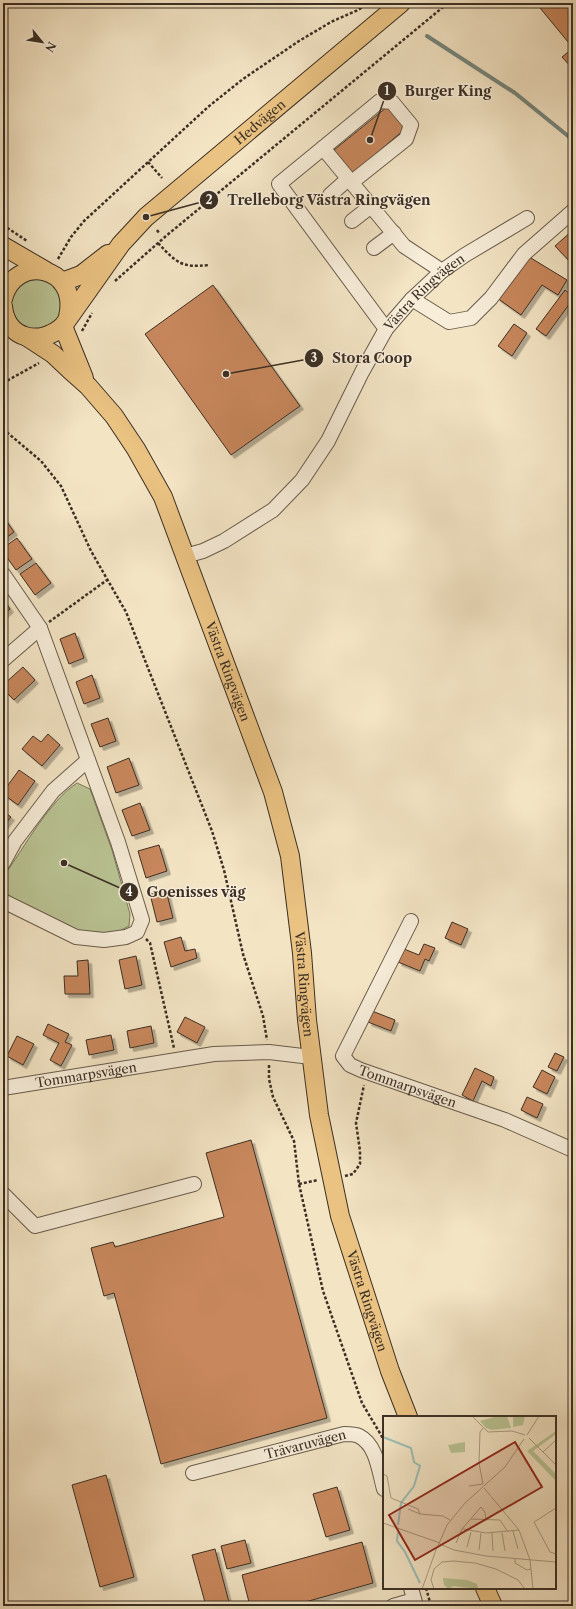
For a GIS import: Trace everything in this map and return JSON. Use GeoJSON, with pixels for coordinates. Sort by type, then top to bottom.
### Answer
{"type":"FeatureCollection","features":[{"type":"Feature","properties":{"kind":"main road","name":"Hedvägen"},"geometry":{"type":"LineString","coordinates":[[16,334],[37,338],[47,337],[56,333],[92,287],[121,244],[146,217],[401,3]]}},
{"type":"Feature","properties":{"kind":"main road","name":"Hedvägen"},"geometry":{"type":"LineString","coordinates":[[62,282],[81,275],[121,244]]}},
{"type":"Feature","properties":{"kind":"main road"},"geometry":{"type":"LineString","coordinates":[[3,246],[52,265]]}},
{"type":"Feature","properties":{"kind":"main road"},"geometry":{"type":"LineString","coordinates":[[52,265],[53,275],[62,282],[70,296],[71,306],[66,321]]}},
{"type":"Feature","properties":{"kind":"main road"},"geometry":{"type":"LineString","coordinates":[[5,285],[17,276],[26,272],[52,265]]}},
{"type":"Feature","properties":{"kind":"main road"},"geometry":{"type":"LineString","coordinates":[[3,306],[8,324],[16,334]]}},
{"type":"Feature","properties":{"kind":"main road","name":"Västra Ringvägen"},"geometry":{"type":"LineString","coordinates":[[66,321],[88,386]]}},
{"type":"Feature","properties":{"kind":"main road","name":"Västra Ringvägen"},"geometry":{"type":"LineString","coordinates":[[16,334],[53,354],[88,386],[114,416],[136,449],[163,497],[273,792],[290,856],[302,953],[311,1058],[319,1115],[340,1216],[390,1371],[408,1416]]}},
{"type":"Feature","properties":{"kind":"main road"},"geometry":{"type":"LineString","coordinates":[[485,1589],[493,1606]]}},
{"type":"Feature","properties":{"kind":"street"},"geometry":{"type":"LineString","coordinates":[[330,195],[406,139],[411,124],[392,102],[380,101],[280,184],[386,329]]}},
{"type":"Feature","properties":{"kind":"street"},"geometry":{"type":"LineString","coordinates":[[323,148],[370,207],[404,246],[442,271]]}},
{"type":"Feature","properties":{"kind":"street"},"geometry":{"type":"LineString","coordinates":[[352,221],[370,207]]}},
{"type":"Feature","properties":{"kind":"street"},"geometry":{"type":"LineString","coordinates":[[412,299],[448,322],[471,318],[491,298],[524,254],[573,211]]}},
{"type":"Feature","properties":{"kind":"street","name":"Västra Ringvägen"},"geometry":{"type":"LineString","coordinates":[[185,556],[203,551],[224,541],[273,510],[302,480],[328,442],[362,372],[386,329],[412,299],[442,271],[527,218]]}},
{"type":"Feature","properties":{"kind":"street"},"geometry":{"type":"LineString","coordinates":[[374,248],[394,233]]}},
{"type":"Feature","properties":{"kind":"street"},"geometry":{"type":"LineString","coordinates":[[3,574],[40,628],[118,842],[142,920],[137,932],[126,937],[104,940],[76,937],[3,901]]}},
{"type":"Feature","properties":{"kind":"street"},"geometry":{"type":"LineString","coordinates":[[3,660],[40,628]]}},
{"type":"Feature","properties":{"kind":"street"},"geometry":{"type":"LineString","coordinates":[[3,863],[15,841],[52,791],[88,760]]}},
{"type":"Feature","properties":{"kind":"street","name":"Tommarpsvägen"},"geometry":{"type":"LineString","coordinates":[[411,921],[343,1056],[350,1064],[368,1072],[500,1118],[573,1150]]}},
{"type":"Feature","properties":{"kind":"street","name":"Tommarpsvägen"},"geometry":{"type":"LineString","coordinates":[[3,1088],[214,1054],[269,1052],[311,1058]]}},
{"type":"Feature","properties":{"kind":"street"},"geometry":{"type":"LineString","coordinates":[[3,1194],[35,1226],[194,1184]]}},
{"type":"Feature","properties":{"kind":"street","name":"Trävaruvägen"},"geometry":{"type":"LineString","coordinates":[[193,1473],[344,1434],[359,1436],[370,1445],[383,1485]]}},
{"type":"Feature","properties":{"kind":"street"},"geometry":{"type":"LineString","coordinates":[[393,1606],[414,1598]]}},
{"type":"Feature","properties":{"kind":"path"},"geometry":{"type":"LineString","coordinates":[[52,265],[84,221],[208,107],[243,79],[306,37],[331,22],[358,10],[369,3]]}},
{"type":"Feature","properties":{"kind":"path"},"geometry":{"type":"LineString","coordinates":[[114,282],[158,243],[448,3]]}},
{"type":"Feature","properties":{"kind":"path"},"geometry":{"type":"LineString","coordinates":[[148,162],[162,178]]}},
{"type":"Feature","properties":{"kind":"path"},"geometry":{"type":"LineString","coordinates":[[158,243],[180,264],[194,266],[209,265]]}},
{"type":"Feature","properties":{"kind":"path"},"geometry":{"type":"LineString","coordinates":[[3,429],[41,461],[61,486],[91,551],[126,612],[212,831],[224,870],[243,954],[263,1016],[267,1040],[260,1041]]}},
{"type":"Feature","properties":{"kind":"path"},"geometry":{"type":"LineString","coordinates":[[40,628],[107,580]]}},
{"type":"Feature","properties":{"kind":"path"},"geometry":{"type":"LineString","coordinates":[[137,932],[150,943],[176,1060]]}},
{"type":"Feature","properties":{"kind":"path"},"geometry":{"type":"LineString","coordinates":[[269,1052],[268,1079],[274,1097],[294,1141],[299,1184],[323,1291],[362,1403],[383,1438]]}},
{"type":"Feature","properties":{"kind":"path"},"geometry":{"type":"LineString","coordinates":[[299,1184],[353,1174],[360,1164],[360,1151],[356,1122],[361,1096],[368,1072]]}},
{"type":"Feature","properties":{"kind":"path"},"geometry":{"type":"LineString","coordinates":[[426,1589],[431,1606]]}},
{"type":"Feature","properties":{"kind":"green space"},"geometry":{"type":"Polygon","coordinates":[[[41,276],[62,291],[62,316],[40,332],[21,327],[10,312],[11,293],[16,285],[41,276]]]}},
{"type":"Feature","properties":{"kind":"green space"},"geometry":{"type":"Polygon","coordinates":[[[77,783],[90,789],[112,850],[130,914],[129,926],[115,933],[94,933],[70,928],[11,898],[3,888],[4,876],[47,813],[67,791],[77,783]]]}},
{"type":"Feature","properties":{"kind":"building"},"geometry":{"type":"Polygon","coordinates":[[[536,3],[573,3],[573,48],[536,3]]]}},
{"type":"Feature","properties":{"kind":"building"},"geometry":{"type":"Polygon","coordinates":[[[573,48],[573,69],[562,57],[573,48]]]}},
{"type":"Feature","properties":{"kind":"building"},"geometry":{"type":"Polygon","coordinates":[[[387,107],[405,129],[353,173],[334,150],[387,107]]]}},
{"type":"Feature","properties":{"kind":"building"},"geometry":{"type":"Polygon","coordinates":[[[573,230],[573,265],[555,246],[573,230]]]}},
{"type":"Feature","properties":{"kind":"building"},"geometry":{"type":"Polygon","coordinates":[[[526,255],[567,280],[558,295],[542,285],[521,315],[497,298],[526,255]]]}},
{"type":"Feature","properties":{"kind":"building"},"geometry":{"type":"Polygon","coordinates":[[[213,285],[300,406],[231,455],[145,334],[213,285]]]}},
{"type":"Feature","properties":{"kind":"building"},"geometry":{"type":"Polygon","coordinates":[[[565,290],[573,296],[573,299],[546,336],[536,329],[565,290]]]}},
{"type":"Feature","properties":{"kind":"building"},"geometry":{"type":"Polygon","coordinates":[[[514,324],[527,333],[512,356],[498,346],[514,324]]]}},
{"type":"Feature","properties":{"kind":"building"},"geometry":{"type":"Polygon","coordinates":[[[3,516],[14,532],[3,540],[3,516]]]}},
{"type":"Feature","properties":{"kind":"building"},"geometry":{"type":"Polygon","coordinates":[[[17,538],[32,559],[16,570],[3,552],[3,548],[17,538]]]}},
{"type":"Feature","properties":{"kind":"building"},"geometry":{"type":"Polygon","coordinates":[[[36,563],[51,583],[35,595],[20,574],[36,563]]]}},
{"type":"Feature","properties":{"kind":"building"},"geometry":{"type":"Polygon","coordinates":[[[3,599],[10,609],[3,615],[3,599]]]}},
{"type":"Feature","properties":{"kind":"building"},"geometry":{"type":"Polygon","coordinates":[[[75,633],[84,658],[69,664],[60,639],[75,633]]]}},
{"type":"Feature","properties":{"kind":"building"},"geometry":{"type":"Polygon","coordinates":[[[23,667],[35,680],[14,700],[3,689],[3,685],[23,667]]]}},
{"type":"Feature","properties":{"kind":"building"},"geometry":{"type":"Polygon","coordinates":[[[92,675],[100,698],[84,704],[76,682],[92,675]]]}},
{"type":"Feature","properties":{"kind":"building"},"geometry":{"type":"Polygon","coordinates":[[[108,718],[116,741],[100,747],[91,724],[108,718]]]}},
{"type":"Feature","properties":{"kind":"building"},"geometry":{"type":"Polygon","coordinates":[[[48,734],[60,745],[42,766],[22,749],[33,736],[41,742],[48,734]]]}},
{"type":"Feature","properties":{"kind":"building"},"geometry":{"type":"Polygon","coordinates":[[[129,758],[139,785],[116,793],[107,767],[129,758]]]}},
{"type":"Feature","properties":{"kind":"building"},"geometry":{"type":"Polygon","coordinates":[[[19,770],[35,781],[18,805],[3,794],[3,792],[19,770]]]}},
{"type":"Feature","properties":{"kind":"building"},"geometry":{"type":"Polygon","coordinates":[[[140,803],[150,830],[132,836],[122,810],[140,803]]]}},
{"type":"Feature","properties":{"kind":"building"},"geometry":{"type":"Polygon","coordinates":[[[3,811],[11,817],[3,827],[3,811]]]}},
{"type":"Feature","properties":{"kind":"building"},"geometry":{"type":"Polygon","coordinates":[[[159,845],[167,871],[146,878],[138,851],[159,845]]]}},
{"type":"Feature","properties":{"kind":"building"},"geometry":{"type":"Polygon","coordinates":[[[166,890],[173,918],[157,922],[150,894],[166,890]]]}},
{"type":"Feature","properties":{"kind":"building"},"geometry":{"type":"Polygon","coordinates":[[[452,922],[468,929],[461,945],[445,938],[452,922]]]}},
{"type":"Feature","properties":{"kind":"building"},"geometry":{"type":"Polygon","coordinates":[[[181,937],[185,951],[195,949],[197,958],[171,967],[164,942],[181,937]]]}},
{"type":"Feature","properties":{"kind":"building"},"geometry":{"type":"Polygon","coordinates":[[[424,944],[435,948],[429,961],[425,959],[420,971],[398,962],[404,949],[419,955],[424,944]]]}},
{"type":"Feature","properties":{"kind":"building"},"geometry":{"type":"Polygon","coordinates":[[[136,956],[142,985],[125,989],[119,960],[136,956]]]}},
{"type":"Feature","properties":{"kind":"building"},"geometry":{"type":"Polygon","coordinates":[[[88,960],[90,994],[65,994],[64,976],[78,976],[77,961],[88,960]]]}},
{"type":"Feature","properties":{"kind":"building"},"geometry":{"type":"Polygon","coordinates":[[[372,1011],[395,1020],[391,1031],[368,1022],[372,1011]]]}},
{"type":"Feature","properties":{"kind":"building"},"geometry":{"type":"Polygon","coordinates":[[[185,1017],[205,1027],[197,1043],[177,1032],[185,1017]]]}},
{"type":"Feature","properties":{"kind":"building"},"geometry":{"type":"Polygon","coordinates":[[[48,1024],[69,1034],[65,1042],[72,1045],[61,1066],[50,1060],[59,1043],[43,1035],[48,1024]]]}},
{"type":"Feature","properties":{"kind":"building"},"geometry":{"type":"Polygon","coordinates":[[[151,1026],[154,1043],[130,1048],[127,1031],[151,1026]]]}},
{"type":"Feature","properties":{"kind":"building"},"geometry":{"type":"Polygon","coordinates":[[[111,1035],[114,1050],[89,1055],[86,1040],[111,1035]]]}},
{"type":"Feature","properties":{"kind":"building"},"geometry":{"type":"Polygon","coordinates":[[[17,1036],[34,1044],[23,1065],[7,1056],[17,1036]]]}},
{"type":"Feature","properties":{"kind":"building"},"geometry":{"type":"Polygon","coordinates":[[[555,1053],[564,1057],[557,1071],[548,1067],[555,1053]]]}},
{"type":"Feature","properties":{"kind":"building"},"geometry":{"type":"Polygon","coordinates":[[[475,1068],[494,1077],[491,1086],[482,1081],[473,1101],[462,1095],[475,1068]]]}},
{"type":"Feature","properties":{"kind":"building"},"geometry":{"type":"Polygon","coordinates":[[[542,1070],[555,1077],[547,1094],[533,1087],[542,1070]]]}},
{"type":"Feature","properties":{"kind":"building"},"geometry":{"type":"Polygon","coordinates":[[[527,1097],[543,1104],[537,1118],[521,1110],[527,1097]]]}},
{"type":"Feature","properties":{"kind":"building"},"geometry":{"type":"Polygon","coordinates":[[[573,1121],[573,1133],[568,1131],[573,1121]]]}},
{"type":"Feature","properties":{"kind":"building"},"geometry":{"type":"Polygon","coordinates":[[[251,1140],[327,1418],[161,1464],[114,1293],[104,1296],[91,1248],[113,1242],[115,1247],[224,1217],[206,1153],[251,1140]]]}},
{"type":"Feature","properties":{"kind":"building"},"geometry":{"type":"Polygon","coordinates":[[[106,1475],[134,1577],[100,1587],[72,1485],[106,1475]]]}},
{"type":"Feature","properties":{"kind":"building"},"geometry":{"type":"Polygon","coordinates":[[[337,1487],[350,1530],[326,1537],[313,1494],[337,1487]]]}},
{"type":"Feature","properties":{"kind":"building"},"geometry":{"type":"Polygon","coordinates":[[[245,1540],[251,1563],[227,1569],[221,1546],[245,1540]]]}},
{"type":"Feature","properties":{"kind":"building"},"geometry":{"type":"Polygon","coordinates":[[[362,1542],[373,1583],[291,1606],[250,1606],[242,1575],[362,1542]]]}},
{"type":"Feature","properties":{"kind":"building"},"geometry":{"type":"Polygon","coordinates":[[[215,1549],[230,1606],[206,1606],[192,1555],[215,1549]]]}},
{"type":"Feature","properties":{"kind":"waterway"},"geometry":{"type":"LineString","coordinates":[[427,36],[515,93],[573,140]]}},
{"type":"Feature","properties":{"kind":"place","name":"Burger King"},"geometry":{"type":"Point","coordinates":[370,140]}},
{"type":"Feature","properties":{"kind":"place","name":"Trelleborg Västra Ringvägen"},"geometry":{"type":"Point","coordinates":[146,217]}},
{"type":"Feature","properties":{"kind":"place","name":"Stora Coop"},"geometry":{"type":"Point","coordinates":[226,374]}},
{"type":"Feature","properties":{"kind":"place","name":"Goenisses väg"},"geometry":{"type":"Point","coordinates":[64,863]}}]}
